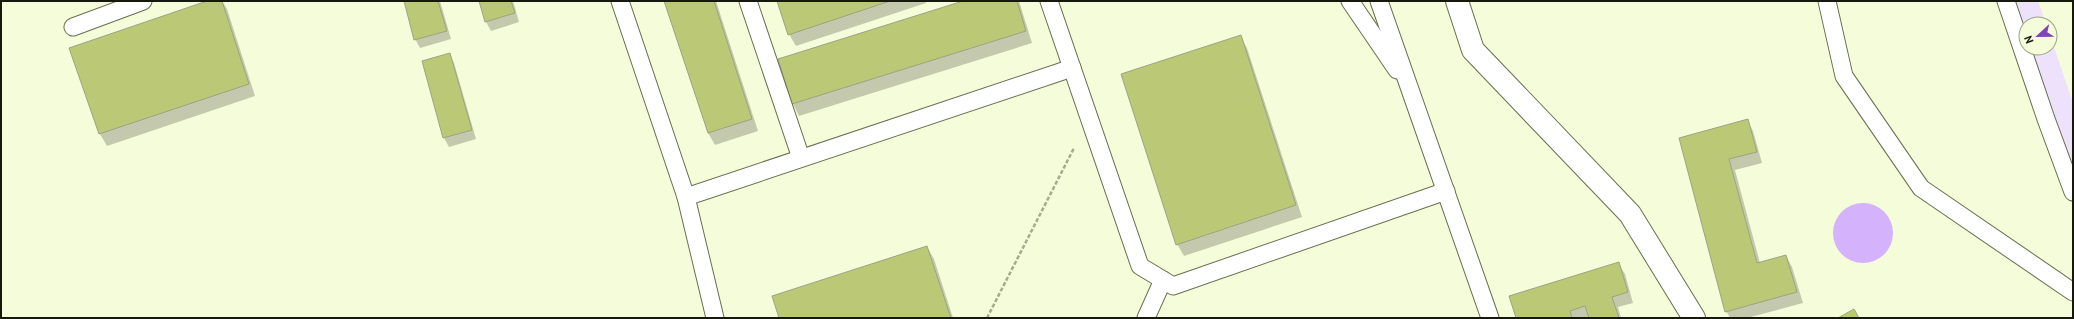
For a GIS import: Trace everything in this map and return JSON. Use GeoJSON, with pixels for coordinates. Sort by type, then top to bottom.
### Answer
{"type":"FeatureCollection","features":[{"type":"Feature","properties":{"kind":"street"},"geometry":{"type":"LineString","coordinates":[[1457,1],[1473,50],[1630,214],[1694,318]]}},
{"type":"Feature","properties":{"kind":"lane"},"geometry":{"type":"LineString","coordinates":[[73,27],[143,1]]}},
{"type":"Feature","properties":{"kind":"lane"},"geometry":{"type":"LineString","coordinates":[[620,1],[686,197],[715,318]]}},
{"type":"Feature","properties":{"kind":"lane"},"geometry":{"type":"LineString","coordinates":[[748,1],[801,158]]}},
{"type":"Feature","properties":{"kind":"lane"},"geometry":{"type":"LineString","coordinates":[[1049,1],[1140,266],[1173,286],[1446,191]]}},
{"type":"Feature","properties":{"kind":"lane"},"geometry":{"type":"LineString","coordinates":[[1350,1],[1410,88]]}},
{"type":"Feature","properties":{"kind":"lane"},"geometry":{"type":"LineString","coordinates":[[1380,1],[1490,318]]}},
{"type":"Feature","properties":{"kind":"lane"},"geometry":{"type":"LineString","coordinates":[[1827,1],[1844,76],[1921,188],[2073,292]]}},
{"type":"Feature","properties":{"kind":"lane"},"geometry":{"type":"LineString","coordinates":[[2006,1],[2046,119],[2073,192]]}},
{"type":"Feature","properties":{"kind":"lane"},"geometry":{"type":"LineString","coordinates":[[686,197],[1072,68]]}},
{"type":"Feature","properties":{"kind":"lane"},"geometry":{"type":"LineString","coordinates":[[1146,318],[1163,280]]}},
{"type":"Feature","properties":{"kind":"path"},"geometry":{"type":"LineString","coordinates":[[987,318],[1089,118]]}},
{"type":"Feature","properties":{"kind":"shaded area"},"geometry":{"type":"Polygon","coordinates":[[[2011,1],[2038,1],[2043,16],[2018,16],[2018,21],[2011,1]]]}},
{"type":"Feature","properties":{"kind":"shaded area"},"geometry":{"type":"Polygon","coordinates":[[[2031,56],[2057,56],[2073,103],[2073,179],[2031,56]]]}},
{"type":"Feature","properties":{"kind":"shaded area"},"geometry":{"type":"Polygon","coordinates":[[[1857,203],[1869,203],[1880,208],[1888,216],[1893,227],[1891,245],[1880,258],[1869,263],[1857,263],[1846,258],[1838,250],[1833,239],[1833,227],[1838,216],[1846,208],[1857,203]]]}},
{"type":"Feature","properties":{"kind":"building"},"geometry":{"type":"Polygon","coordinates":[[[207,1],[222,1],[249,84],[99,134],[69,48],[207,1]]]}},
{"type":"Feature","properties":{"kind":"building"},"geometry":{"type":"Polygon","coordinates":[[[404,1],[438,1],[447,31],[414,40],[404,1]]]}},
{"type":"Feature","properties":{"kind":"building"},"geometry":{"type":"Polygon","coordinates":[[[479,1],[511,1],[515,13],[485,22],[479,1]]]}},
{"type":"Feature","properties":{"kind":"building"},"geometry":{"type":"Polygon","coordinates":[[[664,1],[714,1],[752,119],[708,133],[664,1]]]}},
{"type":"Feature","properties":{"kind":"building"},"geometry":{"type":"Polygon","coordinates":[[[777,1],[890,1],[788,35],[777,1]]]}},
{"type":"Feature","properties":{"kind":"building"},"geometry":{"type":"Polygon","coordinates":[[[963,1],[1017,1],[1026,31],[792,104],[778,59],[963,1]]]}},
{"type":"Feature","properties":{"kind":"building"},"geometry":{"type":"Polygon","coordinates":[[[1241,35],[1296,205],[1176,245],[1121,74],[1241,35]]]}},
{"type":"Feature","properties":{"kind":"building"},"geometry":{"type":"Polygon","coordinates":[[[450,53],[472,130],[443,138],[422,61],[450,53]]]}},
{"type":"Feature","properties":{"kind":"building"},"geometry":{"type":"Polygon","coordinates":[[[1748,119],[1757,152],[1729,159],[1757,263],[1786,255],[1797,292],[1725,312],[1679,138],[1748,119]]]}},
{"type":"Feature","properties":{"kind":"building"},"geometry":{"type":"Polygon","coordinates":[[[927,246],[951,318],[779,318],[772,296],[927,246]]]}},
{"type":"Feature","properties":{"kind":"building"},"geometry":{"type":"Polygon","coordinates":[[[1619,262],[1628,292],[1612,297],[1619,318],[1589,318],[1585,306],[1570,311],[1572,318],[1516,318],[1509,296],[1619,262]]]}},
{"type":"Feature","properties":{"kind":"building"},"geometry":{"type":"Polygon","coordinates":[[[1854,309],[1859,318],[1838,318],[1854,309]]]}}]}
